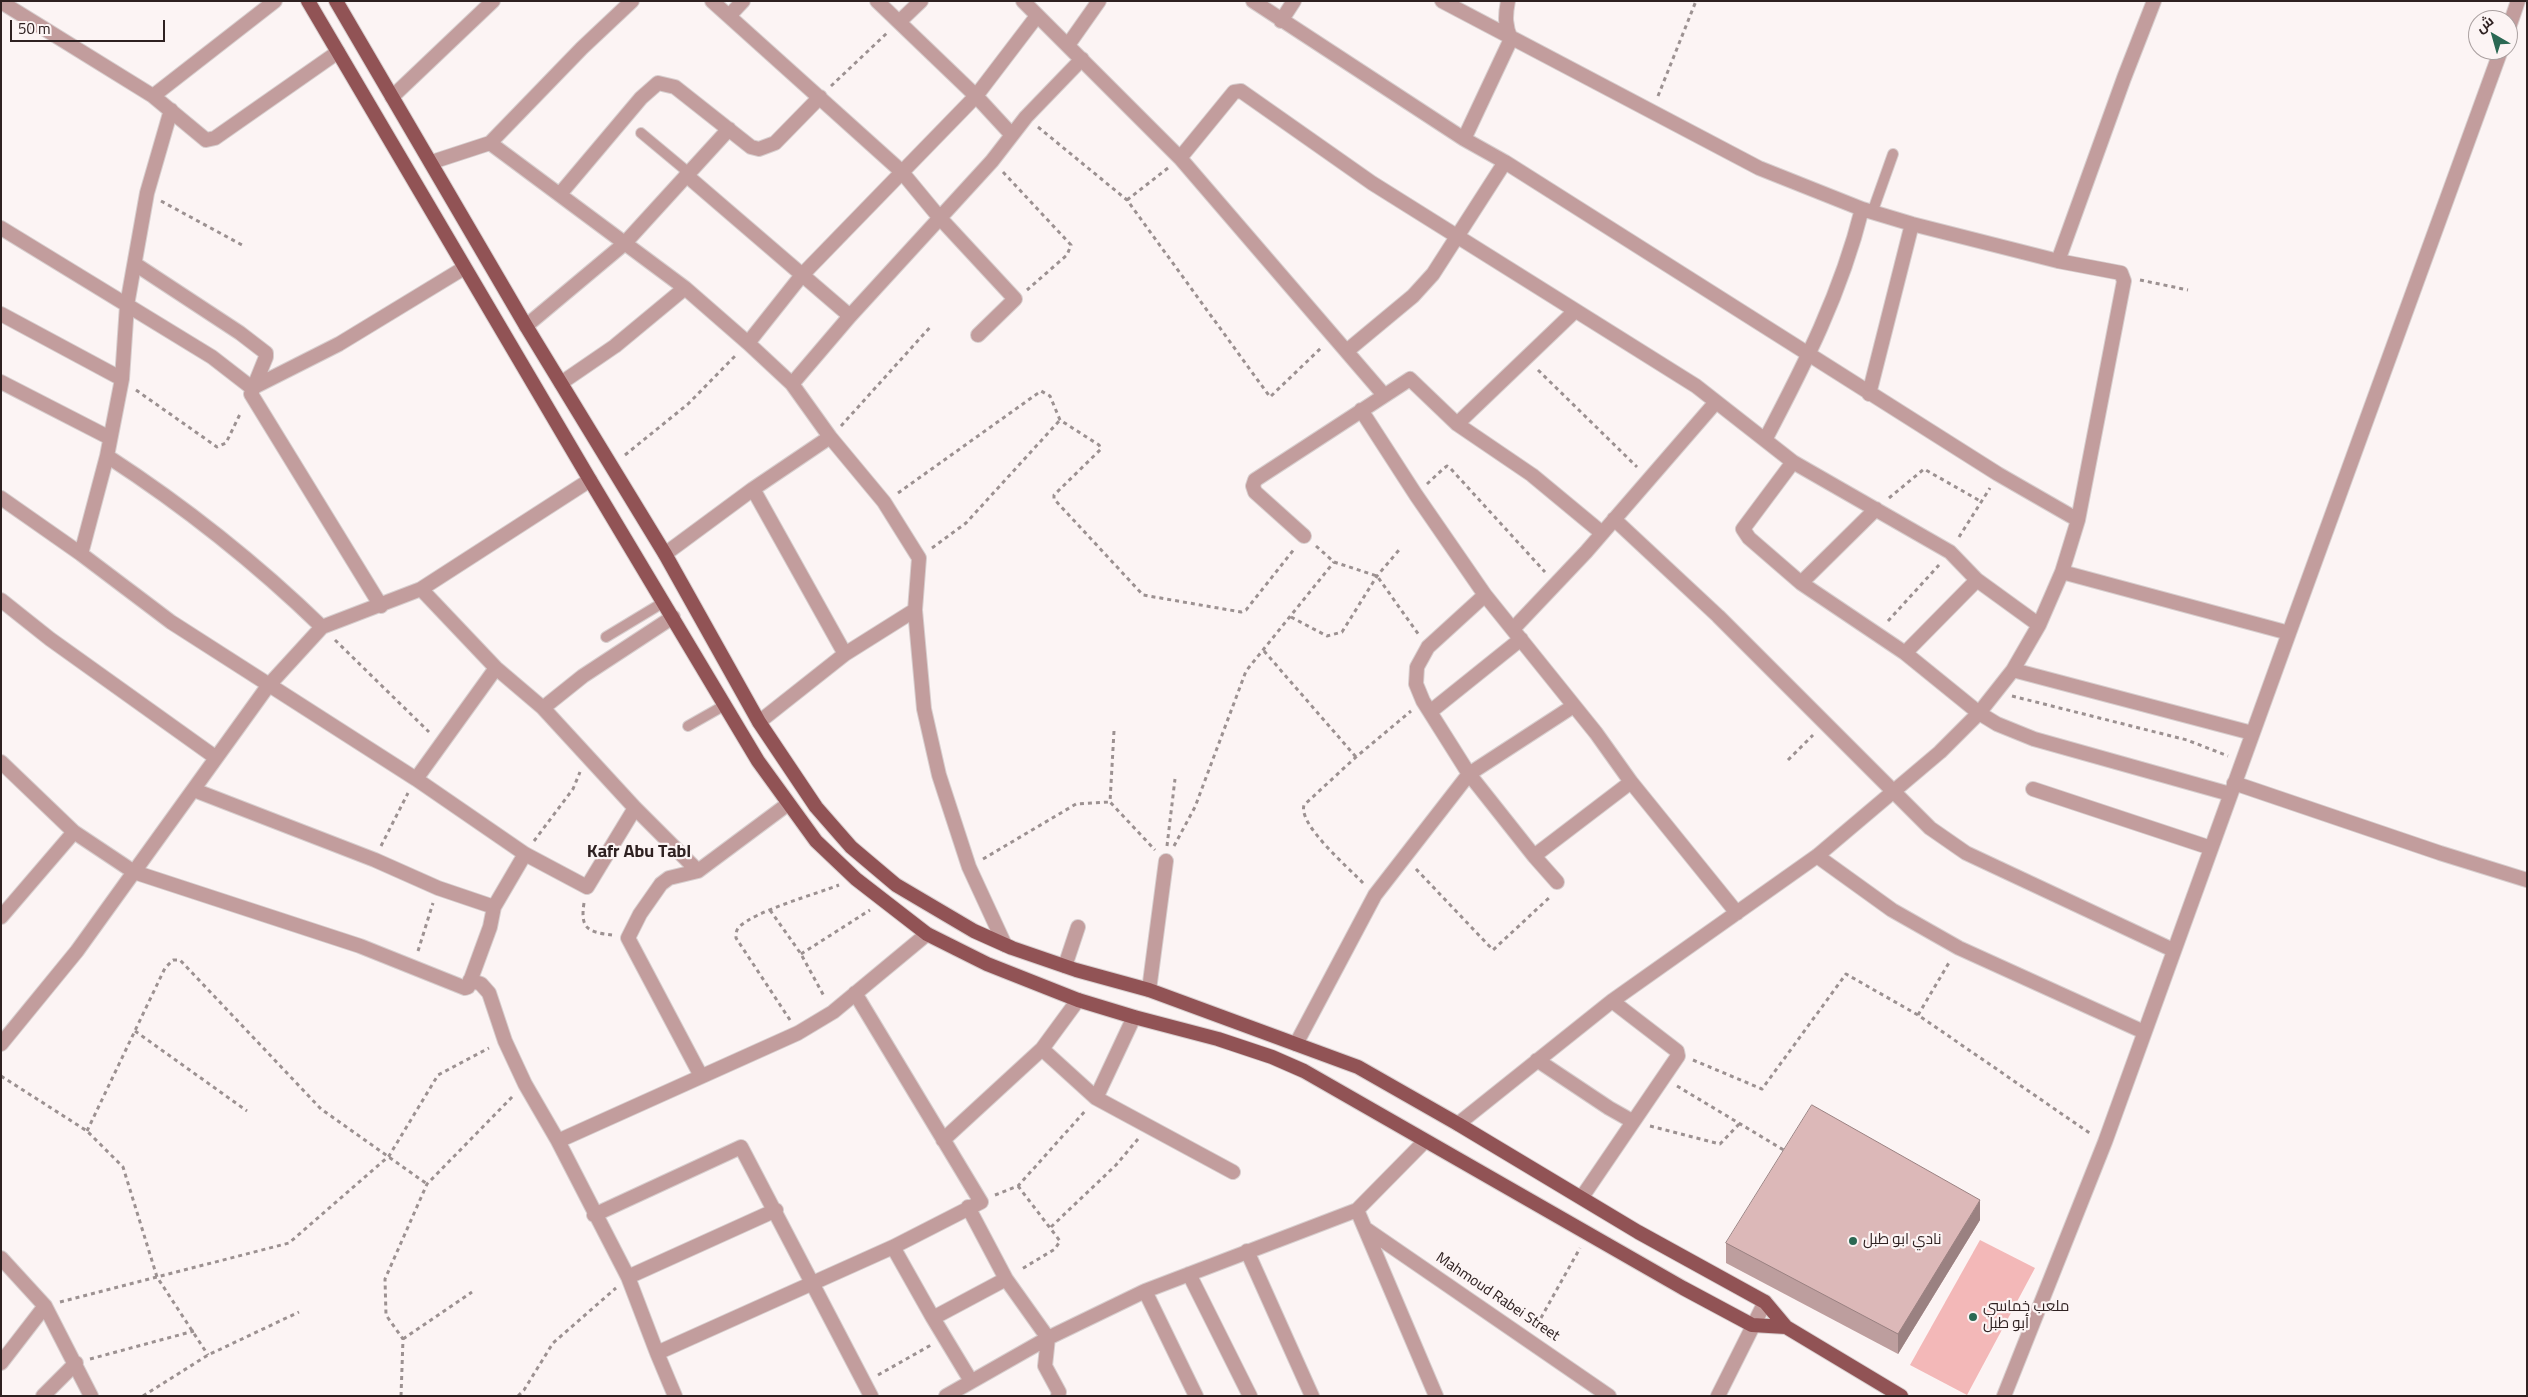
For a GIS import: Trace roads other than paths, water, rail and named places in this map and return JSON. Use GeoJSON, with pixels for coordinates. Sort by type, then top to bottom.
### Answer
{"type":"FeatureCollection","features":[{"type":"Feature","properties":{"kind":"main road"},"geometry":{"type":"LineString","coordinates":[[308,1],[464,268],[725,704],[788,804],[816,841],[856,879],[927,934],[987,964],[1078,1000],[1134,1018],[1272,1056],[1304,1071],[1346,1094],[1424,1142],[1588,1233],[1682,1288],[1752,1325],[1786,1327]]}},
{"type":"Feature","properties":{"kind":"main road"},"geometry":{"type":"LineString","coordinates":[[336,1],[432,162],[526,326],[665,554],[760,722],[816,807],[851,847],[896,885],[974,931],[1065,966],[1149,990],[1218,1018],[1358,1067],[1458,1124],[1638,1232],[1765,1302],[1786,1327],[1901,1396]]}},
{"type":"Feature","properties":{"kind":"street"},"geometry":{"type":"LineString","coordinates":[[153,96],[275,1]]}},
{"type":"Feature","properties":{"kind":"street"},"geometry":{"type":"LineString","coordinates":[[392,97],[493,1]]}},
{"type":"Feature","properties":{"kind":"street"},"geometry":{"type":"LineString","coordinates":[[432,162],[490,143],[582,48],[632,1]]}},
{"type":"Feature","properties":{"kind":"street"},"geometry":{"type":"LineString","coordinates":[[712,1],[901,171],[939,218],[1015,299],[978,334]]}},
{"type":"Feature","properties":{"kind":"street"},"geometry":{"type":"LineString","coordinates":[[729,16],[743,1]]}},
{"type":"Feature","properties":{"kind":"street"},"geometry":{"type":"LineString","coordinates":[[877,1],[976,96],[1012,135]]}},
{"type":"Feature","properties":{"kind":"street"},"geometry":{"type":"LineString","coordinates":[[899,22],[920,1]]}},
{"type":"Feature","properties":{"kind":"street"},"geometry":{"type":"LineString","coordinates":[[1023,1],[1180,158],[1348,350],[1384,395]]}},
{"type":"Feature","properties":{"kind":"street"},"geometry":{"type":"LineString","coordinates":[[1068,44],[1099,1]]}},
{"type":"Feature","properties":{"kind":"street"},"geometry":{"type":"LineString","coordinates":[[1253,1],[1464,139],[1505,162],[1869,394],[1998,474],[2078,520]]}},
{"type":"Feature","properties":{"kind":"street"},"geometry":{"type":"LineString","coordinates":[[1281,20],[1294,1]]}},
{"type":"Feature","properties":{"kind":"street"},"geometry":{"type":"LineString","coordinates":[[1442,1],[1759,168],[1867,211],[2058,261],[2117,271],[2122,277],[2122,291],[2078,520],[2062,572],[2039,625],[2013,670],[1996,692],[1979,713],[1940,752],[1817,856],[1612,1001],[1458,1124]]}},
{"type":"Feature","properties":{"kind":"street"},"geometry":{"type":"LineString","coordinates":[[1464,139],[1511,39],[1506,27],[1505,14],[1508,1]]}},
{"type":"Feature","properties":{"kind":"street"},"geometry":{"type":"LineString","coordinates":[[2058,261],[2154,1]]}},
{"type":"Feature","properties":{"kind":"street"},"geometry":{"type":"LineString","coordinates":[[1,2],[153,96],[201,138],[210,140],[338,52]]}},
{"type":"Feature","properties":{"kind":"street"},"geometry":{"type":"LineString","coordinates":[[748,343],[802,275],[901,171],[976,96],[1037,16]]}},
{"type":"Feature","properties":{"kind":"street"},"geometry":{"type":"LineString","coordinates":[[792,384],[850,316],[992,161],[1026,117],[1082,59]]}},
{"type":"Feature","properties":{"kind":"street"},"geometry":{"type":"LineString","coordinates":[[2004,1396],[2105,1142],[2173,950],[2497,60]]}},
{"type":"Feature","properties":{"kind":"street"},"geometry":{"type":"LineString","coordinates":[[560,194],[641,98],[658,82],[675,86],[751,147],[759,149],[768,147],[820,97]]}},
{"type":"Feature","properties":{"kind":"street"},"geometry":{"type":"LineString","coordinates":[[1180,158],[1234,92],[1238,90],[1372,183],[1696,386],[1793,462],[1950,552],[1977,580],[2039,625]]}},
{"type":"Feature","properties":{"kind":"street"},"geometry":{"type":"LineString","coordinates":[[81,554],[107,456],[122,379],[127,306],[147,193],[171,110]]}},
{"type":"Feature","properties":{"kind":"street"},"geometry":{"type":"LineString","coordinates":[[526,326],[624,244],[729,129]]}},
{"type":"Feature","properties":{"kind":"street"},"geometry":{"type":"LineString","coordinates":[[490,143],[685,288],[748,343],[792,384],[830,437],[884,502],[919,558],[915,610],[924,709],[939,775],[969,867],[1005,944]]}},
{"type":"Feature","properties":{"kind":"street"},"geometry":{"type":"LineString","coordinates":[[1348,350],[1413,296],[1433,274],[1505,162]]}},
{"type":"Feature","properties":{"kind":"street"},"geometry":{"type":"LineString","coordinates":[[688,174],[850,316]]}},
{"type":"Feature","properties":{"kind":"street"},"geometry":{"type":"LineString","coordinates":[[1765,440],[1809,356],[1836,295],[1867,211]]}},
{"type":"Feature","properties":{"kind":"street"},"geometry":{"type":"LineString","coordinates":[[1869,394],[1912,224]]}},
{"type":"Feature","properties":{"kind":"street"},"geometry":{"type":"LineString","coordinates":[[1,228],[212,357],[251,391],[381,606]]}},
{"type":"Feature","properties":{"kind":"street"},"geometry":{"type":"LineString","coordinates":[[135,264],[263,350],[266,357],[251,391]]}},
{"type":"Feature","properties":{"kind":"street"},"geometry":{"type":"LineString","coordinates":[[251,391],[339,344],[464,268]]}},
{"type":"Feature","properties":{"kind":"street"},"geometry":{"type":"LineString","coordinates":[[561,383],[615,346],[685,288]]}},
{"type":"Feature","properties":{"kind":"street"},"geometry":{"type":"LineString","coordinates":[[1457,424],[1575,311]]}},
{"type":"Feature","properties":{"kind":"street"},"geometry":{"type":"LineString","coordinates":[[1,314],[122,379]]}},
{"type":"Feature","properties":{"kind":"street"},"geometry":{"type":"LineString","coordinates":[[1304,536],[1255,492],[1254,481],[1410,379],[1457,424],[1532,475],[1602,532]]}},
{"type":"Feature","properties":{"kind":"street"},"geometry":{"type":"LineString","coordinates":[[1,382],[110,438]]}},
{"type":"Feature","properties":{"kind":"street"},"geometry":{"type":"LineString","coordinates":[[1426,706],[1517,634],[1556,583],[1650,479],[1716,402]]}},
{"type":"Feature","properties":{"kind":"street"},"geometry":{"type":"LineString","coordinates":[[1361,410],[1416,495],[1485,594],[1596,734],[1631,782],[1737,913]]}},
{"type":"Feature","properties":{"kind":"street"},"geometry":{"type":"LineString","coordinates":[[665,554],[753,489],[830,437]]}},
{"type":"Feature","properties":{"kind":"street"},"geometry":{"type":"LineString","coordinates":[[107,456],[162,492],[218,535],[284,590],[322,627]]}},
{"type":"Feature","properties":{"kind":"street"},"geometry":{"type":"LineString","coordinates":[[1793,462],[1743,529],[1749,538],[1801,582],[1905,653],[1979,713],[2009,730],[2034,739],[2232,788],[2527,880]]}},
{"type":"Feature","properties":{"kind":"street"},"geometry":{"type":"LineString","coordinates":[[1,1044],[6,1029],[77,951],[268,686],[322,627],[381,606],[421,589],[590,480]]}},
{"type":"Feature","properties":{"kind":"street"},"geometry":{"type":"LineString","coordinates":[[753,489],[844,654]]}},
{"type":"Feature","properties":{"kind":"street"},"geometry":{"type":"LineString","coordinates":[[1,498],[81,554],[171,622],[268,686],[416,779],[525,854],[587,887],[635,808]]}},
{"type":"Feature","properties":{"kind":"street"},"geometry":{"type":"LineString","coordinates":[[1801,582],[1876,509]]}},
{"type":"Feature","properties":{"kind":"street"},"geometry":{"type":"LineString","coordinates":[[1614,519],[1718,616],[1930,828],[1966,853],[2173,950]]}},
{"type":"Feature","properties":{"kind":"street"},"geometry":{"type":"LineString","coordinates":[[2062,572],[2289,633]]}},
{"type":"Feature","properties":{"kind":"street"},"geometry":{"type":"LineString","coordinates":[[1905,653],[1977,580]]}},
{"type":"Feature","properties":{"kind":"street"},"geometry":{"type":"LineString","coordinates":[[421,589],[496,668],[543,708],[635,808],[698,871]]}},
{"type":"Feature","properties":{"kind":"street"},"geometry":{"type":"LineString","coordinates":[[1485,594],[1428,647],[1417,668],[1415,677],[1418,693],[1469,774],[1557,882]]}},
{"type":"Feature","properties":{"kind":"street"},"geometry":{"type":"LineString","coordinates":[[1,600],[50,639],[215,757]]}},
{"type":"Feature","properties":{"kind":"street"},"geometry":{"type":"LineString","coordinates":[[760,722],[844,654],[915,610]]}},
{"type":"Feature","properties":{"kind":"street"},"geometry":{"type":"LineString","coordinates":[[543,708],[583,676],[672,616]]}},
{"type":"Feature","properties":{"kind":"street"},"geometry":{"type":"LineString","coordinates":[[416,779],[496,668]]}},
{"type":"Feature","properties":{"kind":"street"},"geometry":{"type":"LineString","coordinates":[[2013,670],[2252,733]]}},
{"type":"Feature","properties":{"kind":"street"},"geometry":{"type":"LineString","coordinates":[[1296,1044],[1375,895],[1403,856],[1469,774],[1572,706]]}},
{"type":"Feature","properties":{"kind":"street"},"geometry":{"type":"LineString","coordinates":[[1,762],[74,832],[134,872],[342,940],[464,988],[468,987],[490,927],[494,908],[525,854]]}},
{"type":"Feature","properties":{"kind":"street"},"geometry":{"type":"LineString","coordinates":[[1534,856],[1631,782]]}},
{"type":"Feature","properties":{"kind":"street"},"geometry":{"type":"LineString","coordinates":[[2033,789],[2211,848]]}},
{"type":"Feature","properties":{"kind":"street"},"geometry":{"type":"LineString","coordinates":[[194,790],[374,860],[438,888],[494,908]]}},
{"type":"Feature","properties":{"kind":"street"},"geometry":{"type":"LineString","coordinates":[[700,1076],[628,938],[640,914],[661,884],[669,878],[698,871],[788,804]]}},
{"type":"Feature","properties":{"kind":"street"},"geometry":{"type":"LineString","coordinates":[[1,917],[74,832]]}},
{"type":"Feature","properties":{"kind":"street"},"geometry":{"type":"LineString","coordinates":[[1817,856],[1892,910],[1958,948],[2144,1032]]}},
{"type":"Feature","properties":{"kind":"street"},"geometry":{"type":"LineString","coordinates":[[1149,990],[1166,861]]}},
{"type":"Feature","properties":{"kind":"street"},"geometry":{"type":"LineString","coordinates":[[1065,966],[1078,927]]}},
{"type":"Feature","properties":{"kind":"street"},"geometry":{"type":"LineString","coordinates":[[558,1141],[798,1033],[833,1012],[927,934]]}},
{"type":"Feature","properties":{"kind":"street"},"geometry":{"type":"LineString","coordinates":[[470,980],[481,984],[489,993],[505,1041],[525,1084],[558,1141],[594,1215],[628,1277],[675,1396]]}},
{"type":"Feature","properties":{"kind":"street"},"geometry":{"type":"LineString","coordinates":[[657,1353],[892,1247],[981,1200],[855,993]]}},
{"type":"Feature","properties":{"kind":"street"},"geometry":{"type":"LineString","coordinates":[[943,1140],[1042,1049],[1078,1000]]}},
{"type":"Feature","properties":{"kind":"street"},"geometry":{"type":"LineString","coordinates":[[1582,1198],[1678,1053],[1612,1001]]}},
{"type":"Feature","properties":{"kind":"street"},"geometry":{"type":"LineString","coordinates":[[1096,1098],[1134,1018]]}},
{"type":"Feature","properties":{"kind":"street"},"geometry":{"type":"LineString","coordinates":[[1042,1049],[1096,1098],[1233,1172]]}},
{"type":"Feature","properties":{"kind":"street"},"geometry":{"type":"LineString","coordinates":[[1537,1060],[1632,1121]]}},
{"type":"Feature","properties":{"kind":"street"},"geometry":{"type":"LineString","coordinates":[[946,1396],[1048,1338],[1145,1291],[1357,1210],[1424,1142]]}},
{"type":"Feature","properties":{"kind":"street"},"geometry":{"type":"LineString","coordinates":[[594,1215],[741,1147],[776,1210],[871,1396]]}},
{"type":"Feature","properties":{"kind":"street"},"geometry":{"type":"LineString","coordinates":[[968,1207],[1006,1278],[1048,1338],[1045,1366],[1059,1392],[1058,1396]]}},
{"type":"Feature","properties":{"kind":"street"},"geometry":{"type":"LineString","coordinates":[[628,1277],[776,1210]]}},
{"type":"Feature","properties":{"kind":"street"},"geometry":{"type":"LineString","coordinates":[[1357,1210],[1436,1396]]}},
{"type":"Feature","properties":{"kind":"street","name":"Mahmoud Rabei Street"},"geometry":{"type":"LineString","coordinates":[[1366,1229],[1529,1339],[1609,1396]]}},
{"type":"Feature","properties":{"kind":"street"},"geometry":{"type":"LineString","coordinates":[[892,1247],[971,1381]]}},
{"type":"Feature","properties":{"kind":"street"},"geometry":{"type":"LineString","coordinates":[[1247,1251],[1312,1396]]}},
{"type":"Feature","properties":{"kind":"street"},"geometry":{"type":"LineString","coordinates":[[1,1258],[45,1306],[76,1363],[91,1396]]}},
{"type":"Feature","properties":{"kind":"street"},"geometry":{"type":"LineString","coordinates":[[1188,1274],[1250,1396]]}},
{"type":"Feature","properties":{"kind":"street"},"geometry":{"type":"LineString","coordinates":[[933,1318],[1006,1278]]}},
{"type":"Feature","properties":{"kind":"street"},"geometry":{"type":"LineString","coordinates":[[1145,1291],[1196,1396]]}},
{"type":"Feature","properties":{"kind":"street"},"geometry":{"type":"LineString","coordinates":[[1718,1396],[1765,1302]]}},
{"type":"Feature","properties":{"kind":"street"},"geometry":{"type":"LineString","coordinates":[[1,1363],[45,1306]]}},
{"type":"Feature","properties":{"kind":"street"},"geometry":{"type":"LineString","coordinates":[[43,1396],[76,1363]]}},
{"type":"Feature","properties":{"kind":"lane"},"geometry":{"type":"LineString","coordinates":[[641,133],[688,174]]}},
{"type":"Feature","properties":{"kind":"lane"},"geometry":{"type":"LineString","coordinates":[[1867,211],[1893,154]]}},
{"type":"Feature","properties":{"kind":"lane"},"geometry":{"type":"LineString","coordinates":[[606,637],[664,602]]}},
{"type":"Feature","properties":{"kind":"lane"},"geometry":{"type":"LineString","coordinates":[[688,726],[725,704]]}},
{"type":"Feature","properties":{"kind":"place","name":"نادي ابو طبل"},"geometry":{"type":"Point","coordinates":[1853,1241]}},
{"type":"Feature","properties":{"kind":"place","name":"ملعب خماسي أبو طبل"},"geometry":{"type":"Point","coordinates":[1973,1317]}},
{"type":"Feature","properties":{"kind":"district","name":"Kafr Abu Tabl"},"geometry":{"type":"Point","coordinates":[639,853]}}]}
